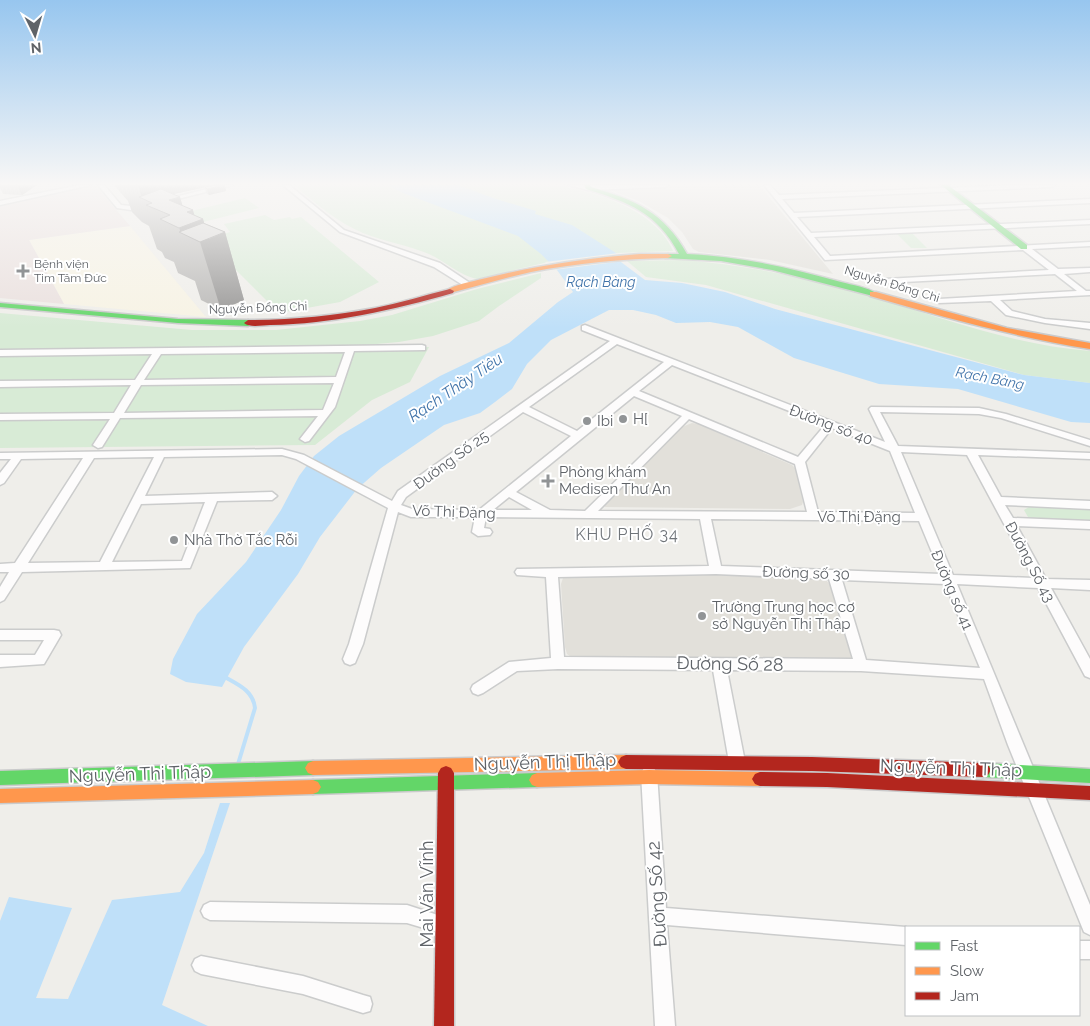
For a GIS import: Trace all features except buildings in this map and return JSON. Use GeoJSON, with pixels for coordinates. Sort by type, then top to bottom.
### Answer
{"type":"FeatureCollection","features":[{"type":"Feature","properties":{"kind":"street"},"geometry":{"type":"LineString","coordinates":[[347,233],[437,265],[469,285]]}},
{"type":"Feature","properties":{"kind":"street"},"geometry":{"type":"LineString","coordinates":[[672,233],[680,244],[684,256]]}},
{"type":"Feature","properties":{"kind":"street"},"geometry":{"type":"LineString","coordinates":[[807,233],[828,258],[1090,244]]}},
{"type":"Feature","properties":{"kind":"street"},"geometry":{"type":"LineString","coordinates":[[810,236],[868,233]]}},
{"type":"Feature","properties":{"kind":"street"},"geometry":{"type":"LineString","coordinates":[[1006,233],[1055,272],[1087,293]]}},
{"type":"Feature","properties":{"kind":"street","name":"Nguyễn Đổng Chi"},"geometry":{"type":"LineString","coordinates":[[0,305],[195,323],[264,324],[372,312],[423,300],[512,274],[589,260],[684,256],[723,259],[774,267],[863,289],[1017,335],[1090,346]]}},
{"type":"Feature","properties":{"kind":"street"},"geometry":{"type":"LineString","coordinates":[[885,281],[1090,270]]}},
{"type":"Feature","properties":{"kind":"street"},"geometry":{"type":"LineString","coordinates":[[939,301],[1087,293]]}},
{"type":"Feature","properties":{"kind":"street"},"geometry":{"type":"LineString","coordinates":[[993,298],[1009,313],[1045,321],[1090,326]]}},
{"type":"Feature","properties":{"kind":"street","name":"Đường số 40"},"geometry":{"type":"LineString","coordinates":[[585,328],[894,449],[1090,456]]}},
{"type":"Feature","properties":{"kind":"street","name":"Đường Số 25"},"geometry":{"type":"LineString","coordinates":[[350,659],[356,644],[394,506],[402,494],[615,341]]}},
{"type":"Feature","properties":{"kind":"street"},"geometry":{"type":"LineString","coordinates":[[0,352],[422,348]]}},
{"type":"Feature","properties":{"kind":"street"},"geometry":{"type":"LineString","coordinates":[[305,439],[330,407],[350,349]]}},
{"type":"Feature","properties":{"kind":"street"},"geometry":{"type":"LineString","coordinates":[[0,598],[158,351]]}},
{"type":"Feature","properties":{"kind":"street"},"geometry":{"type":"LineString","coordinates":[[486,532],[478,532],[481,514],[670,362]]}},
{"type":"Feature","properties":{"kind":"street"},"geometry":{"type":"LineString","coordinates":[[0,384],[340,380]]}},
{"type":"Feature","properties":{"kind":"street"},"geometry":{"type":"LineString","coordinates":[[633,392],[800,462]]}},
{"type":"Feature","properties":{"kind":"street"},"geometry":{"type":"LineString","coordinates":[[523,408],[579,436]]}},
{"type":"Feature","properties":{"kind":"street","name":"Đường số 41"},"geometry":{"type":"LineString","coordinates":[[1033,789],[989,674],[947,579],[894,449],[874,409],[979,411],[1002,416],[1090,443]]}},
{"type":"Feature","properties":{"kind":"street"},"geometry":{"type":"LineString","coordinates":[[0,416],[325,412]]}},
{"type":"Feature","properties":{"kind":"street"},"geometry":{"type":"LineString","coordinates":[[587,515],[688,415]]}},
{"type":"Feature","properties":{"kind":"street"},"geometry":{"type":"LineString","coordinates":[[800,462],[830,424]]}},
{"type":"Feature","properties":{"kind":"street","name":"Võ Thị Đặng"},"geometry":{"type":"LineString","coordinates":[[0,456],[94,450],[161,453],[282,452],[300,457],[382,501],[411,513],[921,517]]}},
{"type":"Feature","properties":{"kind":"street","name":"Đường Số 43"},"geometry":{"type":"LineString","coordinates":[[971,452],[1090,672]]}},
{"type":"Feature","properties":{"kind":"street"},"geometry":{"type":"LineString","coordinates":[[104,566],[161,453]]}},
{"type":"Feature","properties":{"kind":"street"},"geometry":{"type":"LineString","coordinates":[[0,481],[19,455]]}},
{"type":"Feature","properties":{"kind":"street"},"geometry":{"type":"LineString","coordinates":[[800,462],[814,516]]}},
{"type":"Feature","properties":{"kind":"street"},"geometry":{"type":"LineString","coordinates":[[508,492],[549,514]]}},
{"type":"Feature","properties":{"kind":"street"},"geometry":{"type":"LineString","coordinates":[[138,500],[272,496]]}},
{"type":"Feature","properties":{"kind":"street"},"geometry":{"type":"LineString","coordinates":[[0,568],[186,565],[212,499]]}},
{"type":"Feature","properties":{"kind":"street"},"geometry":{"type":"LineString","coordinates":[[998,502],[1090,505]]}},
{"type":"Feature","properties":{"kind":"street"},"geometry":{"type":"LineString","coordinates":[[705,516],[716,570]]}},
{"type":"Feature","properties":{"kind":"street"},"geometry":{"type":"LineString","coordinates":[[1009,522],[1090,525]]}},
{"type":"Feature","properties":{"kind":"street","name":"Đường số 30"},"geometry":{"type":"LineString","coordinates":[[521,572],[716,570],[1090,585]]}},
{"type":"Feature","properties":{"kind":"street"},"geometry":{"type":"LineString","coordinates":[[552,573],[558,663]]}},
{"type":"Feature","properties":{"kind":"street"},"geometry":{"type":"LineString","coordinates":[[834,574],[861,665]]}},
{"type":"Feature","properties":{"kind":"street"},"geometry":{"type":"LineString","coordinates":[[0,635],[54,635],[39,660],[0,661]]}},
{"type":"Feature","properties":{"kind":"street","name":"Đường Số 28"},"geometry":{"type":"LineString","coordinates":[[478,689],[514,666],[558,663],[861,665],[989,674]]}},
{"type":"Feature","properties":{"kind":"street"},"geometry":{"type":"LineString","coordinates":[[719,663],[737,762]]}},
{"type":"Feature","properties":{"kind":"street","name":"Nguyễn Thị Thập"},"geometry":{"type":"LineString","coordinates":[[0,796],[446,782],[737,762],[1090,776]]}},
{"type":"Feature","properties":{"kind":"street","name":"Nguyễn Thị Thập"},"geometry":{"type":"LineString","coordinates":[[0,778],[446,764],[648,769],[1090,793]]}},
{"type":"Feature","properties":{"kind":"street","name":"Mai Văn Vĩnh"},"geometry":{"type":"LineString","coordinates":[[444,1025],[446,764]]}},
{"type":"Feature","properties":{"kind":"street","name":"Đường Số 42"},"geometry":{"type":"LineString","coordinates":[[648,769],[665,1026]]}},
{"type":"Feature","properties":{"kind":"street"},"geometry":{"type":"LineString","coordinates":[[1033,789],[1090,926]]}},
{"type":"Feature","properties":{"kind":"street"},"geometry":{"type":"LineString","coordinates":[[210,911],[407,914],[444,924]]}},
{"type":"Feature","properties":{"kind":"street"},"geometry":{"type":"LineString","coordinates":[[659,916],[905,936]]}},
{"type":"Feature","properties":{"kind":"street"},"geometry":{"type":"LineString","coordinates":[[201,965],[303,985],[363,1004]]}},
{"type":"Feature","properties":{"kind":"shaded area","name":"Bệnh viện Tim Tâm Đức"},"geometry":{"type":"Polygon","coordinates":[[[0,233],[80,233],[29,240],[64,304],[0,298],[0,233]]]}},
{"type":"Feature","properties":{"kind":"shaded area"},"geometry":{"type":"Polygon","coordinates":[[[80,233],[136,233],[206,317],[64,304],[29,240],[80,233]]]}},
{"type":"Feature","properties":{"kind":"shaded area"},"geometry":{"type":"Polygon","coordinates":[[[683,233],[799,233],[833,274],[770,260],[699,252],[693,249],[683,233]]]}},
{"type":"Feature","properties":{"kind":"shaded area"},"geometry":{"type":"Polygon","coordinates":[[[692,423],[792,465],[796,469],[802,505],[790,509],[605,507],[603,503],[605,500],[682,427],[692,423]]]}},
{"type":"Feature","properties":{"kind":"shaded area","name":"Trường Trung học cơ sở Nguyễn Thị Thập"},"geometry":{"type":"Polygon","coordinates":[[[718,574],[826,580],[831,586],[853,653],[851,659],[574,659],[567,654],[561,584],[563,578],[571,575],[718,574]]]}},
{"type":"Feature","properties":{"kind":"green space"},"geometry":{"type":"Polygon","coordinates":[[[227,233],[320,233],[379,282],[340,302],[279,313],[206,240],[227,233]]]}},
{"type":"Feature","properties":{"kind":"green space"},"geometry":{"type":"Polygon","coordinates":[[[363,233],[517,233],[561,259],[477,279],[459,272],[429,254],[363,233]]]}},
{"type":"Feature","properties":{"kind":"green space"},"geometry":{"type":"Polygon","coordinates":[[[564,233],[661,233],[673,251],[616,253],[564,233]]]}},
{"type":"Feature","properties":{"kind":"green space"},"geometry":{"type":"Polygon","coordinates":[[[912,233],[927,248],[911,248],[897,234],[912,233]]]}},
{"type":"Feature","properties":{"kind":"green space"},"geometry":{"type":"Polygon","coordinates":[[[684,260],[750,268],[794,276],[859,293],[1001,336],[1090,351],[1090,383],[1024,375],[706,285],[646,277],[627,261],[684,260]]]}},
{"type":"Feature","properties":{"kind":"green space"},"geometry":{"type":"Polygon","coordinates":[[[541,273],[541,278],[479,321],[433,336],[399,342],[354,346],[167,348],[429,347],[410,382],[372,400],[315,445],[0,448],[0,313],[192,330],[276,330],[360,321],[392,315],[477,289],[541,273]]]}},
{"type":"Feature","properties":{"kind":"green space"},"geometry":{"type":"Polygon","coordinates":[[[1029,507],[1090,509],[1090,523],[1038,521],[1028,517],[1024,510],[1029,507]]]}},
{"type":"Feature","properties":{"kind":"water","name":"Rạch Bàng"},"geometry":{"type":"Polygon","coordinates":[[[510,233],[584,233],[616,253],[621,262],[645,280],[682,283],[725,292],[775,309],[1024,375],[1090,383],[1090,423],[1071,422],[958,389],[879,384],[794,358],[738,327],[710,322],[676,323],[656,315],[633,310],[609,310],[551,340],[527,364],[512,389],[480,413],[444,425],[381,468],[357,489],[320,537],[298,574],[244,647],[222,687],[186,682],[170,674],[173,659],[197,614],[246,562],[281,510],[299,476],[314,456],[339,436],[440,376],[509,343],[558,302],[573,292],[557,270],[541,254],[518,236],[510,233]]]}},
{"type":"Feature","properties":{"kind":"water"},"geometry":{"type":"Polygon","coordinates":[[[220,803],[230,803],[162,1005],[208,1026],[0,1026],[0,921],[9,897],[72,908],[36,998],[68,999],[112,900],[180,892],[204,853],[220,803]]]}},
{"type":"Feature","properties":{"kind":"pier"},"geometry":{"type":"Polygon","coordinates":[[[619,253],[624,261],[553,270],[545,262],[619,253]]]}},
{"type":"Feature","properties":{"kind":"waterway"},"geometry":{"type":"LineString","coordinates":[[223,676],[248,692],[254,702],[255,708],[238,764]]}},
{"type":"Feature","properties":{"kind":"traffic: fast"},"geometry":{"type":"LineString","coordinates":[[670,233],[684,256]]}},
{"type":"Feature","properties":{"kind":"traffic: fast"},"geometry":{"type":"LineString","coordinates":[[1006,233],[1024,247]]}},
{"type":"Feature","properties":{"kind":"traffic: fast"},"geometry":{"type":"LineString","coordinates":[[668,256],[721,259],[747,263],[798,273],[873,294]]}},
{"type":"Feature","properties":{"kind":"traffic: fast"},"geometry":{"type":"LineString","coordinates":[[0,305],[178,321],[248,323]]}},
{"type":"Feature","properties":{"kind":"traffic: fast"},"geometry":{"type":"LineString","coordinates":[[0,778],[313,768]]}},
{"type":"Feature","properties":{"kind":"traffic: fast"},"geometry":{"type":"LineString","coordinates":[[983,770],[1090,776]]}},
{"type":"Feature","properties":{"kind":"traffic: fast"},"geometry":{"type":"LineString","coordinates":[[313,787],[537,780]]}},
{"type":"Feature","properties":{"kind":"traffic: slow"},"geometry":{"type":"LineString","coordinates":[[450,291],[504,276],[558,265],[613,258],[668,256]]}},
{"type":"Feature","properties":{"kind":"traffic: slow"},"geometry":{"type":"LineString","coordinates":[[873,294],[1007,331],[1090,346]]}},
{"type":"Feature","properties":{"kind":"traffic: slow"},"geometry":{"type":"LineString","coordinates":[[313,768],[626,762]]}},
{"type":"Feature","properties":{"kind":"traffic: slow"},"geometry":{"type":"LineString","coordinates":[[537,780],[649,777],[760,779]]}},
{"type":"Feature","properties":{"kind":"traffic: slow"},"geometry":{"type":"LineString","coordinates":[[0,796],[313,787]]}},
{"type":"Feature","properties":{"kind":"traffic: jam"},"geometry":{"type":"LineString","coordinates":[[248,323],[300,321],[350,315],[399,305],[450,291]]}},
{"type":"Feature","properties":{"kind":"traffic: jam"},"geometry":{"type":"LineString","coordinates":[[626,762],[812,764],[983,770]]}},
{"type":"Feature","properties":{"kind":"traffic: jam"},"geometry":{"type":"LineString","coordinates":[[444,1026],[446,773]]}},
{"type":"Feature","properties":{"kind":"traffic: jam"},"geometry":{"type":"LineString","coordinates":[[760,779],[827,780],[1090,793]]}},
{"type":"Feature","properties":{"kind":"place","name":"Bệnh viện Tim Tâm Đức"},"geometry":{"type":"Point","coordinates":[23,271]}},
{"type":"Feature","properties":{"kind":"place","name":"H["},"geometry":{"type":"Point","coordinates":[623,419]}},
{"type":"Feature","properties":{"kind":"place","name":"Ibi"},"geometry":{"type":"Point","coordinates":[587,421]}},
{"type":"Feature","properties":{"kind":"place","name":"Phòng khám Medisen Thư An"},"geometry":{"type":"Point","coordinates":[548,481]}},
{"type":"Feature","properties":{"kind":"place","name":"Nhà Thờ Tắc Rỗi"},"geometry":{"type":"Point","coordinates":[174,540]}},
{"type":"Feature","properties":{"kind":"place","name":"Trường Trung học cơ sở Nguyễn Thị Thập"},"geometry":{"type":"Point","coordinates":[702,616]}},
{"type":"Feature","properties":{"kind":"district","name":"KHU PHỐ 34"},"geometry":{"type":"Point","coordinates":[627,534]}},
{"type":"Feature","properties":{"kind":"water label","name":"Rạch Thầy Tiêu"},"geometry":{"type":"Point","coordinates":[455,387]}}]}
